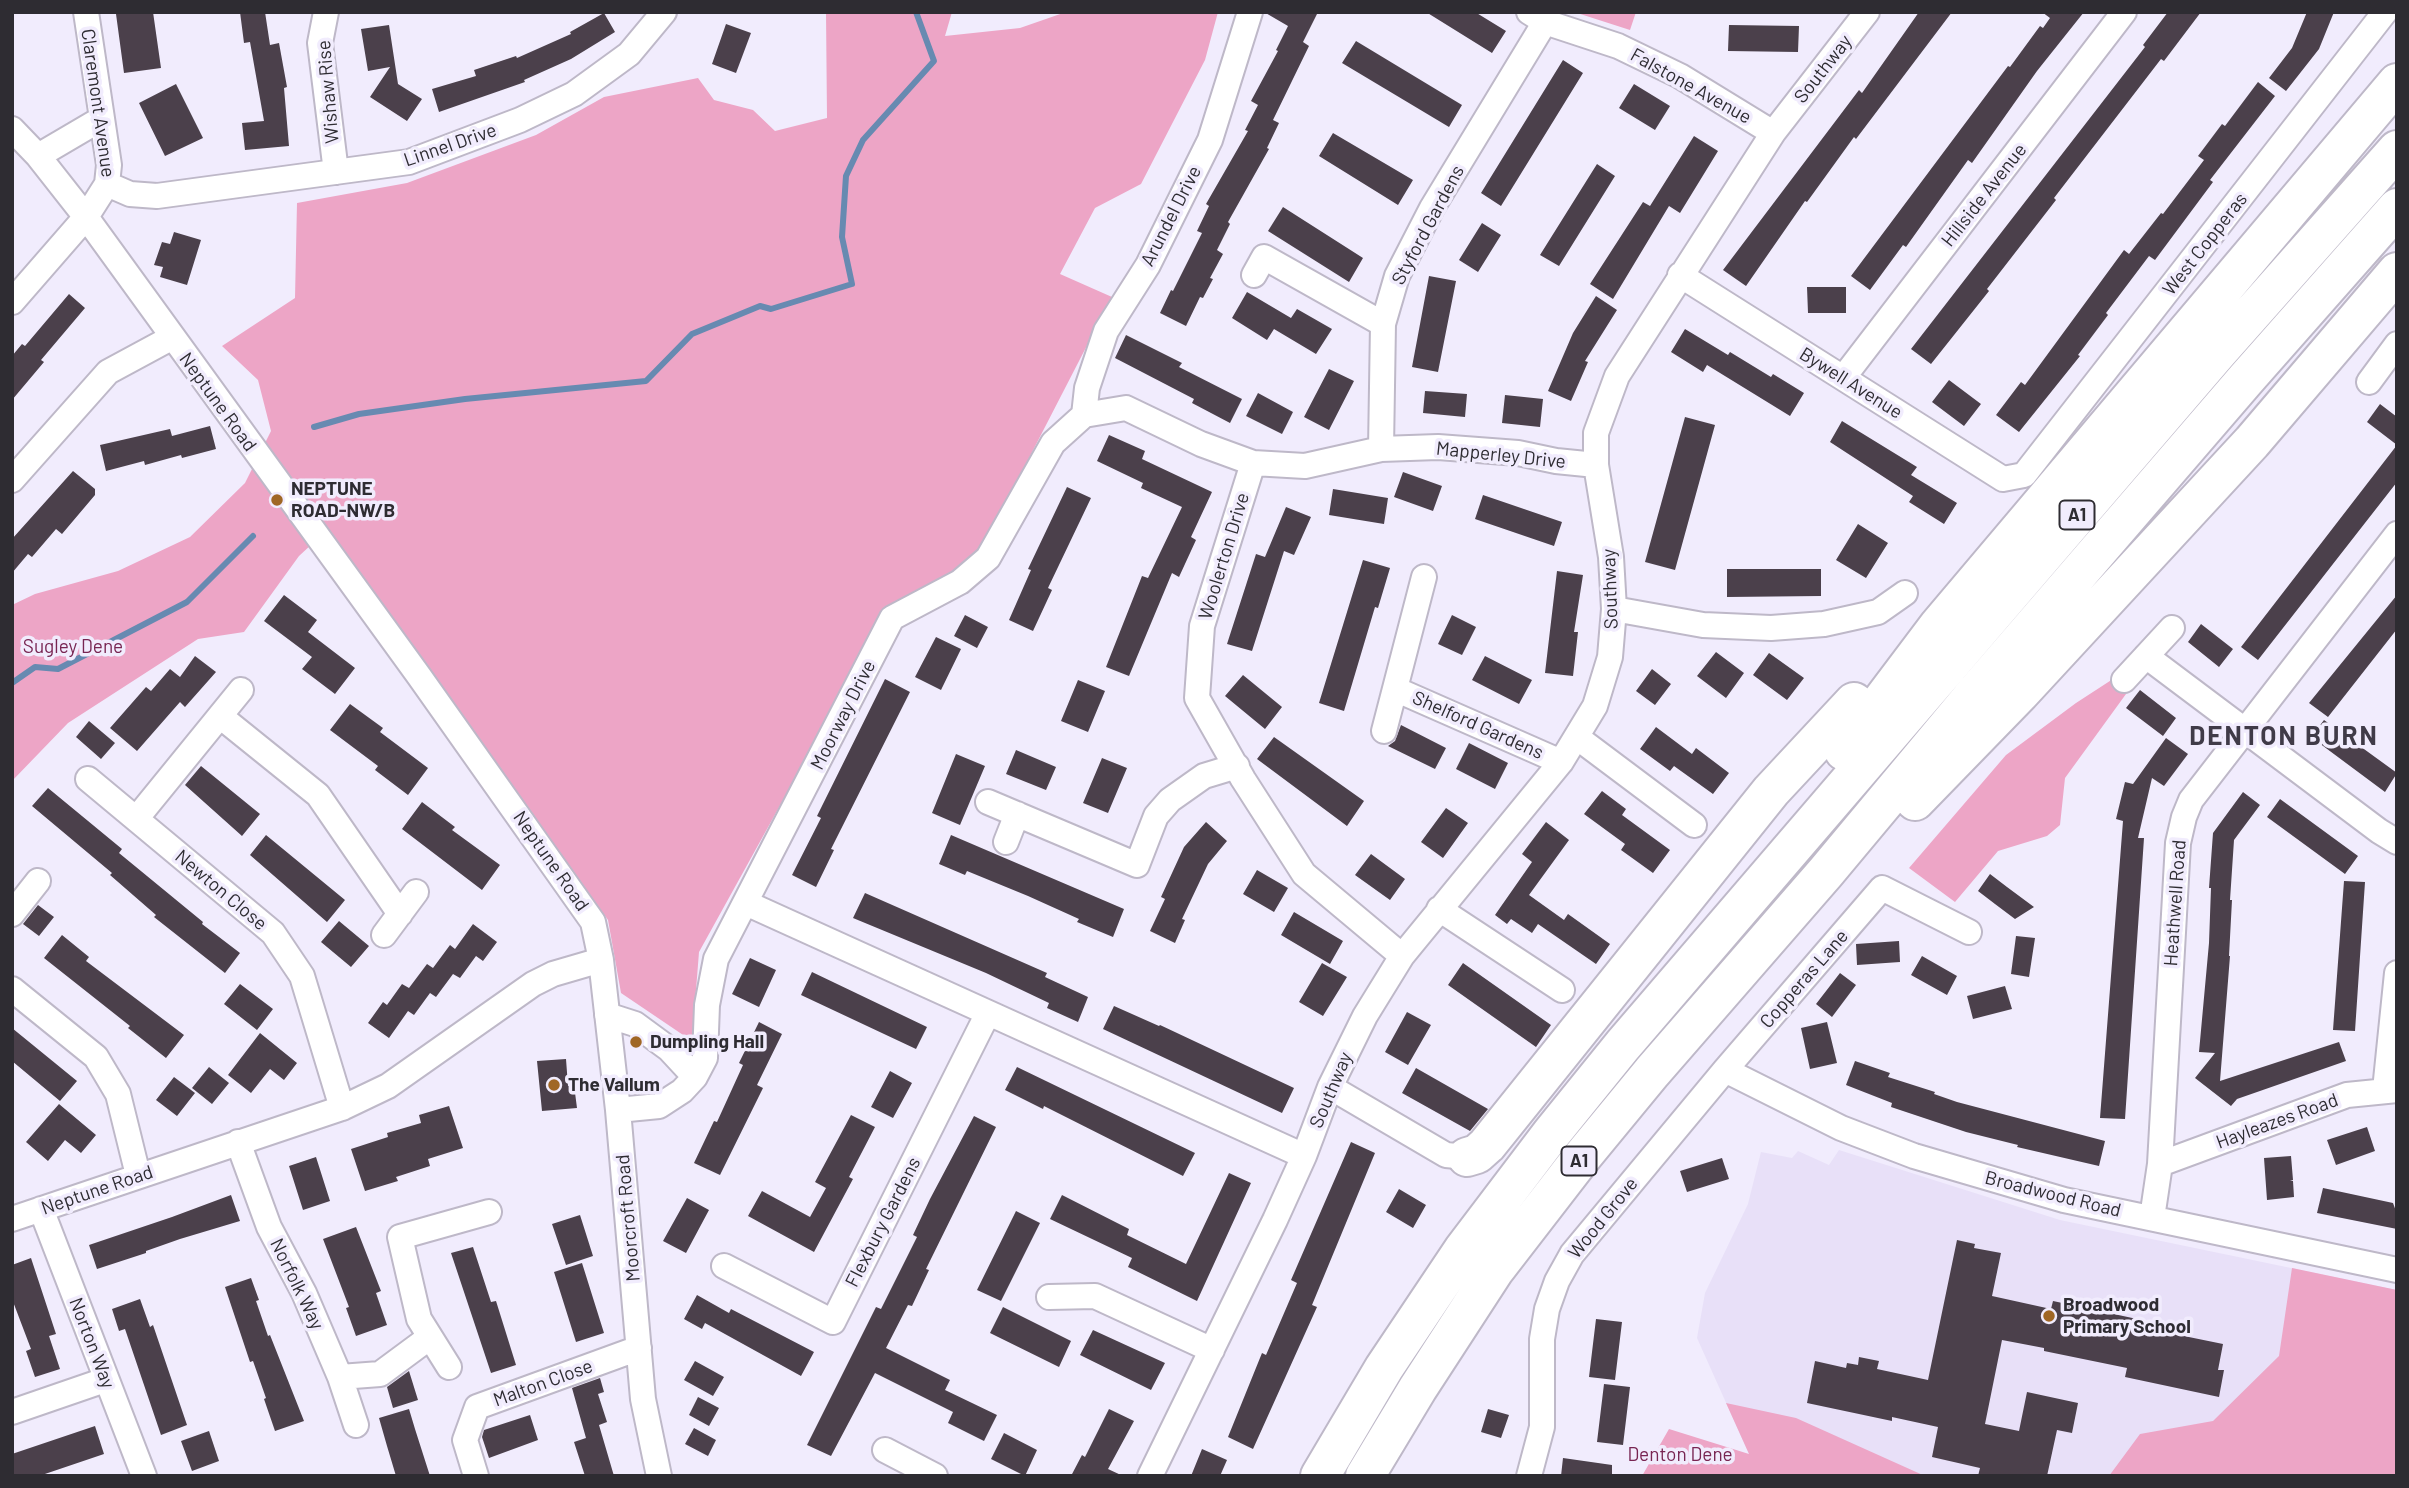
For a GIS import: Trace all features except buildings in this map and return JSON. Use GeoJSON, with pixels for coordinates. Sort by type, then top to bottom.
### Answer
{"type":"FeatureCollection","features":[{"type":"Feature","properties":{"kind":"highway"},"geometry":{"type":"LineString","coordinates":[[1761,883],[1811,793],[1939,625],[2397,83]]}},
{"type":"Feature","properties":{"kind":"highway","name":"A1"},"geometry":{"type":"LineString","coordinates":[[1320,1476],[1384,1368],[1463,1250],[1607,1065],[2217,353],[2397,150]]}},
{"type":"Feature","properties":{"kind":"highway","name":"A1"},"geometry":{"type":"LineString","coordinates":[[1365,1476],[1418,1388],[1502,1261],[1582,1157],[1981,686],[2397,208]]}},
{"type":"Feature","properties":{"kind":"highway"},"geometry":{"type":"LineString","coordinates":[[1826,872],[1908,809],[2020,693],[2252,442],[2397,272]]}},
{"type":"Feature","properties":{"kind":"highway"},"geometry":{"type":"LineString","coordinates":[[1467,1157],[1477,1154],[1488,1145],[1771,791],[1857,700],[1939,625]]}},
{"type":"Feature","properties":{"kind":"street","name":"Claremont Avenue"},"geometry":{"type":"LineString","coordinates":[[86,12],[109,165],[107,184],[130,194],[158,196]]}},
{"type":"Feature","properties":{"kind":"street","name":"Wishaw Rise"},"geometry":{"type":"LineString","coordinates":[[326,12],[320,43],[336,172]]}},
{"type":"Feature","properties":{"kind":"street","name":"Linnel Drive"},"geometry":{"type":"LineString","coordinates":[[158,196],[409,162],[520,120],[574,94],[629,54],[664,12]]}},
{"type":"Feature","properties":{"kind":"street","name":"Arundel Drive"},"geometry":{"type":"LineString","coordinates":[[1084,415],[1087,388],[1106,331],[1148,265],[1210,140],[1250,12]]}},
{"type":"Feature","properties":{"kind":"street","name":"Southway"},"geometry":{"type":"LineString","coordinates":[[1150,1476],[1304,1156],[1330,1087],[1365,1016],[1402,956],[1561,762],[1595,706],[1610,657],[1614,609],[1611,557],[1596,465],[1596,433],[1617,376],[1773,133],[1867,12]]}},
{"type":"Feature","properties":{"kind":"street","name":"Hillside Avenue"},"geometry":{"type":"LineString","coordinates":[[1843,378],[2124,12]]}},
{"type":"Feature","properties":{"kind":"street","name":"West Copperas"},"geometry":{"type":"LineString","coordinates":[[2024,475],[2385,12]]}},
{"type":"Feature","properties":{"kind":"street","name":"Falstone Avenue"},"geometry":{"type":"LineString","coordinates":[[1537,17],[1618,46],[1680,76],[1773,133]]}},
{"type":"Feature","properties":{"kind":"street","name":"Styford Gardens"},"geometry":{"type":"LineString","coordinates":[[1381,449],[1384,324],[1397,276],[1537,17]]}},
{"type":"Feature","properties":{"kind":"street"},"geometry":{"type":"LineString","coordinates":[[38,156],[101,120]]}},
{"type":"Feature","properties":{"kind":"street","name":"Neptune Road"},"geometry":{"type":"LineString","coordinates":[[12,130],[38,156],[86,217],[585,908],[593,922],[601,960],[553,974],[533,984],[388,1086],[342,1108],[12,1219]]}},
{"type":"Feature","properties":{"kind":"street"},"geometry":{"type":"LineString","coordinates":[[12,302],[86,217],[107,184]]}},
{"type":"Feature","properties":{"kind":"street"},"geometry":{"type":"LineString","coordinates":[[1254,275],[1264,257],[1384,324]]}},
{"type":"Feature","properties":{"kind":"street","name":"Bywell Avenue"},"geometry":{"type":"LineString","coordinates":[[1680,275],[2003,479],[2024,475]]}},
{"type":"Feature","properties":{"kind":"street"},"geometry":{"type":"LineString","coordinates":[[12,480],[108,372],[171,338]]}},
{"type":"Feature","properties":{"kind":"street"},"geometry":{"type":"LineString","coordinates":[[2369,382],[2393,357]]}},
{"type":"Feature","properties":{"kind":"street","name":"Mapperley Drive"},"geometry":{"type":"LineString","coordinates":[[1084,415],[1126,408],[1201,444],[1253,463],[1305,466],[1381,449],[1438,447],[1518,453],[1556,461],[1596,465]]}},
{"type":"Feature","properties":{"kind":"street","name":"Moorway Drive"},"geometry":{"type":"LineString","coordinates":[[695,1077],[705,1058],[707,1005],[716,959],[892,618],[960,582],[988,558],[1053,443],[1084,415]]}},
{"type":"Feature","properties":{"kind":"street","name":"Woolerton Drive"},"geometry":{"type":"LineString","coordinates":[[1253,463],[1202,626],[1197,698],[1304,874],[1402,956]]}},
{"type":"Feature","properties":{"kind":"street","name":"Heathwell Road"},"geometry":{"type":"LineString","coordinates":[[2152,1218],[2160,1164],[2178,842],[2184,817],[2191,800],[2397,534]]}},
{"type":"Feature","properties":{"kind":"street","name":"Shelford Gardens"},"geometry":{"type":"LineString","coordinates":[[1384,731],[1424,577]]}},
{"type":"Feature","properties":{"kind":"street"},"geometry":{"type":"LineString","coordinates":[[1614,609],[1703,625],[1771,628],[1824,624],[1878,612],[1905,593]]}},
{"type":"Feature","properties":{"kind":"street"},"geometry":{"type":"LineString","coordinates":[[2124,680],[2172,628]]}},
{"type":"Feature","properties":{"kind":"street"},"geometry":{"type":"LineString","coordinates":[[2146,656],[2397,842]]}},
{"type":"Feature","properties":{"kind":"street","name":"Shelford Gardens"},"geometry":{"type":"LineString","coordinates":[[1395,688],[1561,762]]}},
{"type":"Feature","properties":{"kind":"street"},"geometry":{"type":"LineString","coordinates":[[136,820],[241,690]]}},
{"type":"Feature","properties":{"kind":"street"},"geometry":{"type":"LineString","coordinates":[[220,716],[318,795],[400,914]]}},
{"type":"Feature","properties":{"kind":"street"},"geometry":{"type":"LineString","coordinates":[[1577,738],[1694,825]]}},
{"type":"Feature","properties":{"kind":"street"},"geometry":{"type":"LineString","coordinates":[[988,802],[1137,865],[1156,816],[1170,800],[1204,776],[1237,766]]}},
{"type":"Feature","properties":{"kind":"street","name":"Newton Close"},"geometry":{"type":"LineString","coordinates":[[88,779],[273,933],[302,976],[342,1108]]}},
{"type":"Feature","properties":{"kind":"street"},"geometry":{"type":"LineString","coordinates":[[1006,842],[1017,814]]}},
{"type":"Feature","properties":{"kind":"street"},"geometry":{"type":"LineString","coordinates":[[12,914],[38,881]]}},
{"type":"Feature","properties":{"kind":"street","name":"Copperas Lane"},"geometry":{"type":"LineString","coordinates":[[1725,1070],[1882,888],[1969,932]]}},
{"type":"Feature","properties":{"kind":"street"},"geometry":{"type":"LineString","coordinates":[[384,935],[416,892]]}},
{"type":"Feature","properties":{"kind":"street"},"geometry":{"type":"LineString","coordinates":[[746,903],[1304,1156]]}},
{"type":"Feature","properties":{"kind":"street"},"geometry":{"type":"LineString","coordinates":[[1439,909],[1562,990]]}},
{"type":"Feature","properties":{"kind":"street","name":"Moorcroft Road"},"geometry":{"type":"LineString","coordinates":[[601,960],[618,1110],[643,1399],[659,1476]]}},
{"type":"Feature","properties":{"kind":"street"},"geometry":{"type":"LineString","coordinates":[[2391,1090],[2397,973]]}},
{"type":"Feature","properties":{"kind":"street"},"geometry":{"type":"LineString","coordinates":[[12,989],[96,1057],[118,1094],[138,1175]]}},
{"type":"Feature","properties":{"kind":"street","name":"Flexbury Gardens"},"geometry":{"type":"LineString","coordinates":[[724,1266],[833,1322],[988,1013]]}},
{"type":"Feature","properties":{"kind":"street"},"geometry":{"type":"LineString","coordinates":[[607,1015],[635,1024],[669,1049],[695,1077],[682,1091],[659,1106],[618,1110]]}},
{"type":"Feature","properties":{"kind":"street","name":"Broadwood Road"},"geometry":{"type":"LineString","coordinates":[[1725,1070],[1841,1128],[1914,1156],[2064,1200],[2397,1270]]}},
{"type":"Feature","properties":{"kind":"street","name":"Wood Grove"},"geometry":{"type":"LineString","coordinates":[[1529,1476],[1542,1427],[1542,1339],[1547,1309],[1557,1281],[1572,1254],[1725,1070]]}},
{"type":"Feature","properties":{"kind":"street"},"geometry":{"type":"LineString","coordinates":[[1330,1087],[1446,1155],[1467,1157]]}},
{"type":"Feature","properties":{"kind":"street","name":"Hayleazes Road"},"geometry":{"type":"LineString","coordinates":[[2160,1164],[2347,1096],[2391,1090]]}},
{"type":"Feature","properties":{"kind":"street","name":"Norfolk Way"},"geometry":{"type":"LineString","coordinates":[[238,1142],[269,1227],[304,1293],[340,1377],[356,1425]]}},
{"type":"Feature","properties":{"kind":"street","name":"Norton Way"},"geometry":{"type":"LineString","coordinates":[[41,1209],[144,1476]]}},
{"type":"Feature","properties":{"kind":"street"},"geometry":{"type":"LineString","coordinates":[[449,1367],[419,1319],[400,1237],[489,1212]]}},
{"type":"Feature","properties":{"kind":"street"},"geometry":{"type":"LineString","coordinates":[[1049,1297],[1095,1296],[1212,1350]]}},
{"type":"Feature","properties":{"kind":"street"},"geometry":{"type":"LineString","coordinates":[[340,1377],[380,1374],[430,1337]]}},
{"type":"Feature","properties":{"kind":"street","name":"Malton Close"},"geometry":{"type":"LineString","coordinates":[[476,1476],[465,1440],[477,1407],[639,1348]]}},
{"type":"Feature","properties":{"kind":"street"},"geometry":{"type":"LineString","coordinates":[[12,1412],[105,1380]]}},
{"type":"Feature","properties":{"kind":"street"},"geometry":{"type":"LineString","coordinates":[[885,1450],[935,1476]]}},
{"type":"Feature","properties":{"kind":"shaded area","name":"Broadwood Primary School"},"geometry":{"type":"Polygon","coordinates":[[[1839,1150],[2060,1220],[2397,1290],[2397,1476],[1750,1476],[1749,1454],[1697,1338],[1705,1293],[1748,1204],[1761,1152],[1792,1158],[1798,1151],[1829,1165],[1839,1150]]]}},
{"type":"Feature","properties":{"kind":"green space","name":"Sugley Dene"},"geometry":{"type":"Polygon","coordinates":[[[826,12],[952,12],[945,36],[1020,28],[1066,12],[1218,12],[1205,60],[1141,184],[1095,208],[1060,274],[1112,297],[978,557],[887,612],[699,952],[692,1041],[621,993],[608,920],[325,532],[299,556],[244,632],[198,639],[68,723],[12,781],[12,605],[35,594],[118,571],[190,537],[245,483],[271,431],[258,380],[222,346],[295,298],[297,203],[407,183],[536,135],[604,97],[698,78],[714,100],[753,110],[775,131],[827,118],[826,12]]]}},
{"type":"Feature","properties":{"kind":"green space"},"geometry":{"type":"Polygon","coordinates":[[[1574,12],[1636,12],[1630,30],[1574,12]]]}},
{"type":"Feature","properties":{"kind":"green space"},"geometry":{"type":"Polygon","coordinates":[[[2116,677],[2134,683],[2065,778],[2060,825],[2047,836],[1998,851],[1955,902],[1909,868],[2006,755],[2116,677]]]}},
{"type":"Feature","properties":{"kind":"green space"},"geometry":{"type":"Polygon","coordinates":[[[2292,1268],[2397,1290],[2397,1476],[2109,1476],[2140,1434],[2213,1421],[2279,1356],[2292,1268]]]}},
{"type":"Feature","properties":{"kind":"green space","name":"Denton Dene"},"geometry":{"type":"Polygon","coordinates":[[[1726,1403],[1796,1418],[1925,1476],[1642,1476],[1669,1429],[1749,1454],[1726,1403]]]}},
{"type":"Feature","properties":{"kind":"waterway"},"geometry":{"type":"LineString","coordinates":[[314,427],[359,414],[465,399],[646,381],[692,334],[760,306],[771,309],[852,284],[842,237],[846,176],[863,140],[934,61],[916,12]]}},
{"type":"Feature","properties":{"kind":"waterway"},"geometry":{"type":"LineString","coordinates":[[12,683],[35,667],[58,669],[187,602],[253,536]]}},
{"type":"Feature","properties":{"kind":"place","name":"NEPTUNE ROAD-NW/B"},"geometry":{"type":"Point","coordinates":[277,500]}},
{"type":"Feature","properties":{"kind":"place","name":"Dumpling Hall"},"geometry":{"type":"Point","coordinates":[636,1042]}},
{"type":"Feature","properties":{"kind":"place","name":"The Vallum"},"geometry":{"type":"Point","coordinates":[554,1085]}},
{"type":"Feature","properties":{"kind":"place","name":"Broadwood Primary School"},"geometry":{"type":"Point","coordinates":[2049,1316]}},
{"type":"Feature","properties":{"kind":"district","name":"DENTON BURN"},"geometry":{"type":"Point","coordinates":[2284,736]}}]}
